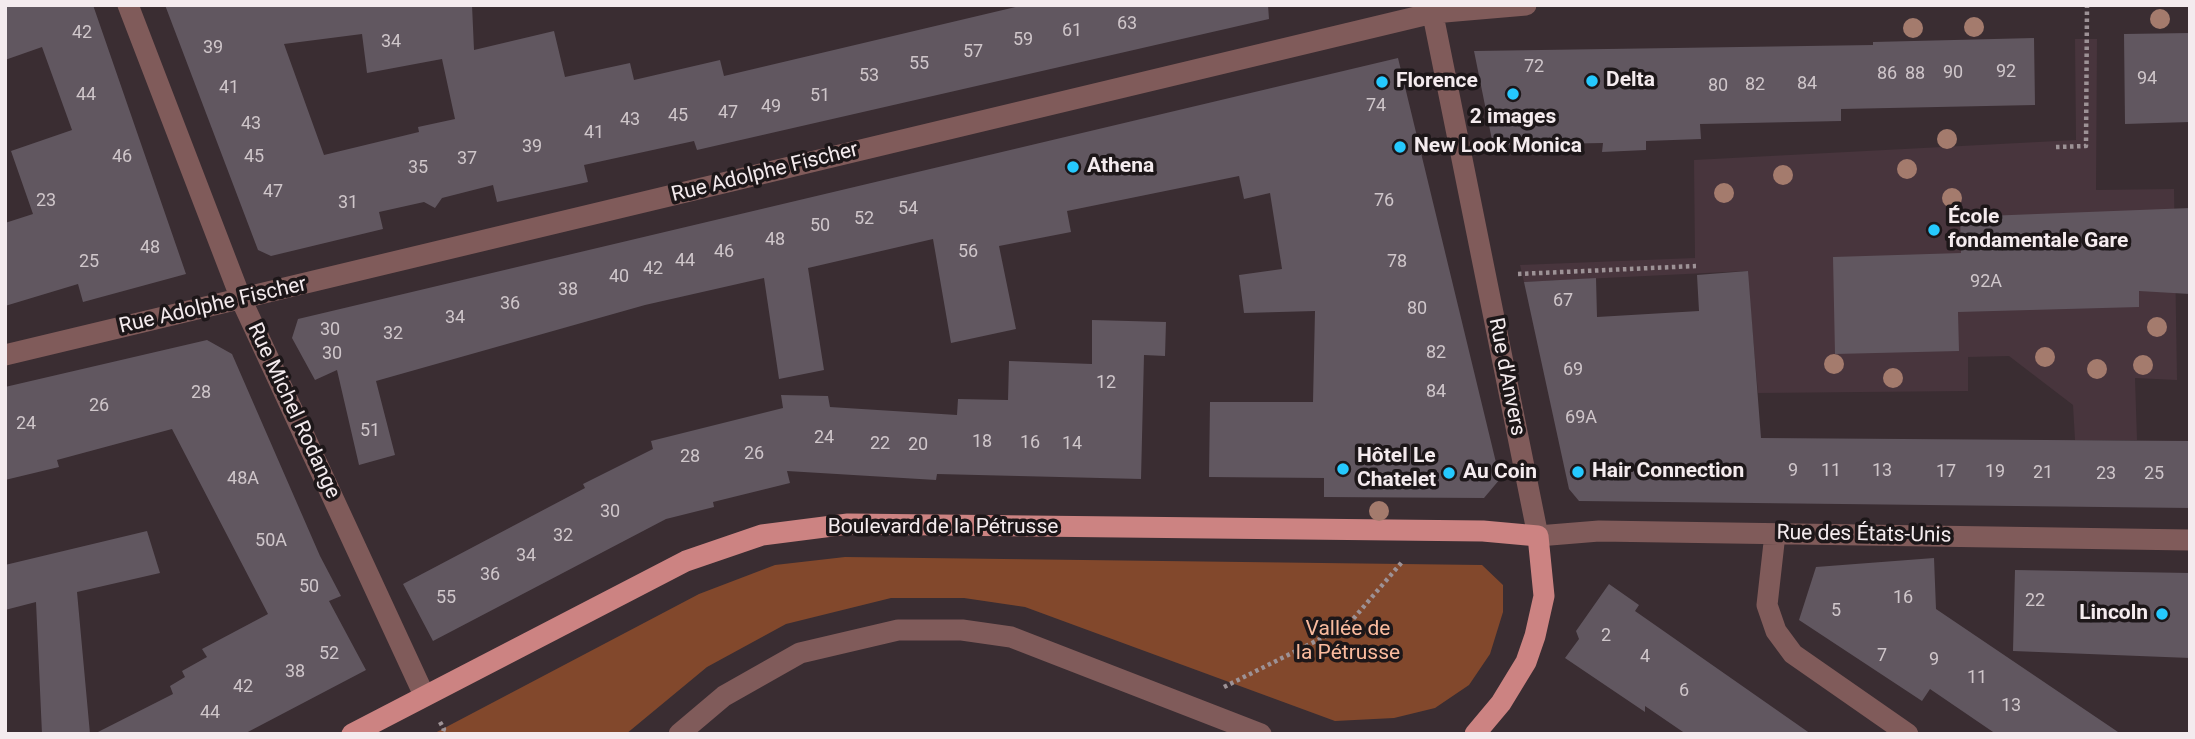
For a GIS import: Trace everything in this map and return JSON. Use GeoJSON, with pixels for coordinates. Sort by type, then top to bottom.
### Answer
{"type":"FeatureCollection","features":[{"type":"Feature","properties":{"kind":"main road","name":"Boulevard de la Pétrusse"},"geometry":{"type":"LineString","coordinates":[[352,734],[686,561],[762,535],[848,524],[1426,531],[1538,536]]}},
{"type":"Feature","properties":{"kind":"main road","name":"Rue d'Anvers"},"geometry":{"type":"LineString","coordinates":[[1475,734],[1501,702],[1526,662],[1535,636],[1544,596],[1538,536]]}},
{"type":"Feature","properties":{"kind":"street","name":"Rue Michel Rodange"},"geometry":{"type":"LineString","coordinates":[[128,5],[241,299],[424,695]]}},
{"type":"Feature","properties":{"kind":"street","name":"Rue Adolphe Fischer"},"geometry":{"type":"LineString","coordinates":[[5,355],[1432,9],[1526,5]]}},
{"type":"Feature","properties":{"kind":"street","name":"Rue d'Anvers"},"geometry":{"type":"LineString","coordinates":[[1432,9],[1538,536]]}},
{"type":"Feature","properties":{"kind":"street","name":"Rue des États-Unis"},"geometry":{"type":"LineString","coordinates":[[1538,536],[1599,531],[2190,540]]}},
{"type":"Feature","properties":{"kind":"street"},"geometry":{"type":"LineString","coordinates":[[1774,534],[1767,605],[1776,631],[1793,654],[1908,734]]}},
{"type":"Feature","properties":{"kind":"street"},"geometry":{"type":"LineString","coordinates":[[680,734],[724,696],[800,653],[898,630],[962,631],[1011,637],[1261,734]]}},
{"type":"Feature","properties":{"kind":"path"},"geometry":{"type":"LineString","coordinates":[[2056,147],[2087,146],[2087,5]]}},
{"type":"Feature","properties":{"kind":"path"},"geometry":{"type":"LineString","coordinates":[[1486,275],[1696,266]]}},
{"type":"Feature","properties":{"kind":"path"},"geometry":{"type":"LineString","coordinates":[[1185,704],[1264,669],[1348,625],[1426,531]]}},
{"type":"Feature","properties":{"kind":"shaded area","name":"École fondamentale Gare"},"geometry":{"type":"Polygon","coordinates":[[[2075,39],[2097,39],[2096,190],[2174,189],[2177,380],[2135,378],[2137,440],[2075,440],[2073,405],[2009,356],[1968,357],[1968,391],[1758,393],[1747,271],[1524,282],[1520,265],[1695,258],[1694,160],[2076,140],[2075,39]]]}},
{"type":"Feature","properties":{"kind":"green space","name":"Vallée de la Pétrusse"},"geometry":{"type":"Polygon","coordinates":[[[845,557],[1482,565],[1503,585],[1503,612],[1490,654],[1469,685],[1435,708],[1394,718],[1335,721],[1025,607],[964,598],[891,598],[786,624],[707,667],[626,734],[433,734],[699,594],[775,565],[845,557]]]}},
{"type":"Feature","properties":{"kind":"building"},"geometry":{"type":"Polygon","coordinates":[[[5,5],[93,5],[186,274],[83,302],[78,284],[5,306],[5,223],[33,214],[11,151],[72,130],[42,47],[5,60],[5,5]]]}},
{"type":"Feature","properties":{"kind":"building"},"geometry":{"type":"Polygon","coordinates":[[[165,5],[472,5],[474,50],[554,31],[565,77],[630,63],[634,80],[720,60],[724,76],[1024,5],[1268,5],[1269,19],[697,150],[694,141],[584,165],[588,182],[497,202],[493,185],[442,198],[435,208],[424,202],[379,212],[383,229],[271,256],[258,250],[165,5]],[[362,34],[284,44],[324,155],[419,132],[418,127],[455,119],[442,59],[367,73],[362,34]]]}},
{"type":"Feature","properties":{"kind":"building"},"geometry":{"type":"Polygon","coordinates":[[[2190,33],[2190,122],[2125,124],[2124,34],[2190,33]]]}},
{"type":"Feature","properties":{"kind":"building"},"geometry":{"type":"Polygon","coordinates":[[[2034,38],[2035,105],[1841,109],[1841,121],[1700,124],[1701,139],[1646,141],[1646,150],[1602,152],[1603,143],[1493,145],[1474,51],[1873,45],[1873,42],[2034,38]]]}},
{"type":"Feature","properties":{"kind":"building"},"geometry":{"type":"Polygon","coordinates":[[[1398,58],[1500,479],[1484,498],[1324,497],[1324,478],[1209,477],[1210,402],[1313,402],[1315,311],[1244,313],[1239,275],[1282,269],[1270,193],[1244,199],[1239,176],[1067,211],[1071,232],[999,246],[1016,329],[951,343],[933,239],[808,268],[824,370],[779,379],[764,278],[645,305],[376,381],[395,455],[359,465],[337,370],[315,380],[292,338],[298,319],[1398,58]]]}},
{"type":"Feature","properties":{"kind":"building"},"geometry":{"type":"Polygon","coordinates":[[[2190,208],[2190,294],[2139,291],[2139,307],[1958,312],[1959,351],[1835,354],[1833,257],[1961,253],[1960,217],[2190,208]]]}},
{"type":"Feature","properties":{"kind":"building"},"geometry":{"type":"Polygon","coordinates":[[[1748,271],[1761,438],[2190,441],[2190,508],[1579,501],[1569,489],[1524,282],[1596,278],[1597,317],[1699,311],[1697,275],[1748,271]]]}},
{"type":"Feature","properties":{"kind":"building"},"geometry":{"type":"Polygon","coordinates":[[[1092,320],[1166,322],[1165,356],[1144,355],[1141,479],[937,474],[936,480],[787,471],[790,483],[713,502],[714,507],[666,519],[433,641],[403,584],[585,488],[583,484],[653,449],[651,441],[783,408],[781,395],[828,396],[830,407],[957,415],[958,399],[1008,400],[1009,361],[1092,364],[1092,320]]]}},
{"type":"Feature","properties":{"kind":"building"},"geometry":{"type":"Polygon","coordinates":[[[207,340],[232,354],[320,556],[341,596],[329,601],[366,670],[244,734],[94,734],[173,694],[170,686],[185,677],[182,671],[207,657],[202,649],[268,614],[172,429],[57,460],[59,467],[5,480],[5,387],[207,340]]]}},
{"type":"Feature","properties":{"kind":"building"},"geometry":{"type":"Polygon","coordinates":[[[147,531],[160,573],[77,592],[90,734],[42,734],[36,602],[5,610],[5,565],[147,531]]]}},
{"type":"Feature","properties":{"kind":"building"},"geometry":{"type":"Polygon","coordinates":[[[1934,558],[1936,609],[2121,734],[1996,734],[1930,689],[1922,701],[1799,620],[1816,567],[1934,558]]]}},
{"type":"Feature","properties":{"kind":"building"},"geometry":{"type":"Polygon","coordinates":[[[2015,570],[2190,573],[2190,658],[2013,651],[2015,570]]]}},
{"type":"Feature","properties":{"kind":"building"},"geometry":{"type":"Polygon","coordinates":[[[1609,584],[1639,605],[1635,611],[1811,734],[1686,734],[1645,706],[1645,712],[1565,658],[1579,639],[1576,631],[1609,584]]]}},
{"type":"Feature","properties":{"kind":"place","name":"Delta"},"geometry":{"type":"Point","coordinates":[1592,81]}},
{"type":"Feature","properties":{"kind":"place","name":"Florence"},"geometry":{"type":"Point","coordinates":[1382,82]}},
{"type":"Feature","properties":{"kind":"place","name":"2 images"},"geometry":{"type":"Point","coordinates":[1513,94]}},
{"type":"Feature","properties":{"kind":"place","name":"New Look Monica"},"geometry":{"type":"Point","coordinates":[1400,147]}},
{"type":"Feature","properties":{"kind":"place","name":"Athena"},"geometry":{"type":"Point","coordinates":[1073,167]}},
{"type":"Feature","properties":{"kind":"place","name":"École fondamentale Gare"},"geometry":{"type":"Point","coordinates":[1934,230]}},
{"type":"Feature","properties":{"kind":"place","name":"Hôtel Le Chatelet"},"geometry":{"type":"Point","coordinates":[1343,469]}},
{"type":"Feature","properties":{"kind":"place","name":"Hair Connection"},"geometry":{"type":"Point","coordinates":[1578,472]}},
{"type":"Feature","properties":{"kind":"place","name":"Au Coin"},"geometry":{"type":"Point","coordinates":[1449,473]}},
{"type":"Feature","properties":{"kind":"place","name":"Lincoln"},"geometry":{"type":"Point","coordinates":[2162,614]}}]}
